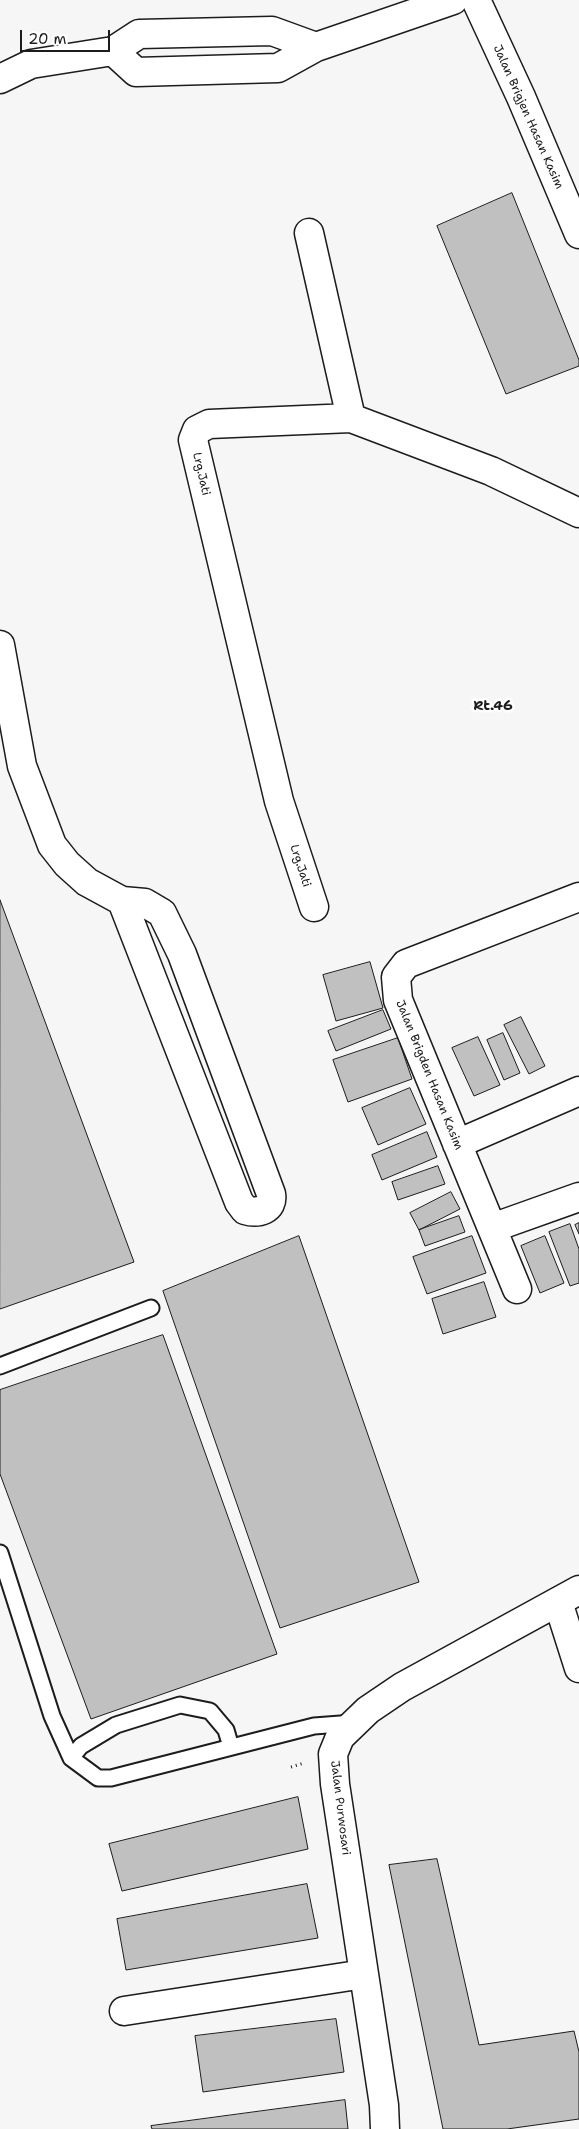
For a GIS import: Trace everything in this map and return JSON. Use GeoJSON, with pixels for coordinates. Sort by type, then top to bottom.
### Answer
{"type":"FeatureCollection","features":[{"type":"Feature","properties":{"kind":"street"},"geometry":{"type":"LineString","coordinates":[[114,51],[136,72],[278,68],[316,47],[453,0]]}},
{"type":"Feature","properties":{"kind":"street","name":"Jalan Brigjen Hasan Kasim"},"geometry":{"type":"LineString","coordinates":[[476,0],[521,97],[579,234]]}},
{"type":"Feature","properties":{"kind":"street"},"geometry":{"type":"LineString","coordinates":[[0,79],[31,64],[114,51],[139,34],[272,31],[316,47]]}},
{"type":"Feature","properties":{"kind":"street"},"geometry":{"type":"LineString","coordinates":[[309,233],[351,418]]}},
{"type":"Feature","properties":{"kind":"street","name":"Lrg.Jati"},"geometry":{"type":"LineString","coordinates":[[314,907],[279,801],[193,440],[197,430],[209,424],[351,418],[491,471],[579,513]]}},
{"type":"Feature","properties":{"kind":"street"},"geometry":{"type":"LineString","coordinates":[[0,645],[11,770],[52,845],[67,864],[87,882],[122,901],[145,903],[162,913],[182,954],[271,1194],[272,1200],[269,1206],[262,1211],[252,1212],[245,1210],[239,1202],[122,901]]}},
{"type":"Feature","properties":{"kind":"street","name":"Jalan Brigden Hasan Kasim"},"geometry":{"type":"LineString","coordinates":[[517,1289],[398,1000],[396,977],[406,964],[579,897]]}},
{"type":"Feature","properties":{"kind":"street"},"geometry":{"type":"LineString","coordinates":[[175,1039],[209,1027]]}},
{"type":"Feature","properties":{"kind":"street"},"geometry":{"type":"LineString","coordinates":[[457,1144],[579,1091]]}},
{"type":"Feature","properties":{"kind":"street"},"geometry":{"type":"LineString","coordinates":[[496,1237],[579,1197]]}},
{"type":"Feature","properties":{"kind":"street"},"geometry":{"type":"LineString","coordinates":[[569,1596],[579,1668]]}},
{"type":"Feature","properties":{"kind":"street","name":"Jalan Purwosari"},"geometry":{"type":"LineString","coordinates":[[385,2129],[384,2105],[335,1784],[333,1754],[340,1738],[368,1710],[402,1687],[569,1596]]}},
{"type":"Feature","properties":{"kind":"street"},"geometry":{"type":"LineString","coordinates":[[124,2011],[364,1974]]}},
{"type":"Feature","properties":{"kind":"lane"},"geometry":{"type":"LineString","coordinates":[[0,1366],[151,1308]]}},
{"type":"Feature","properties":{"kind":"lane"},"geometry":{"type":"LineString","coordinates":[[0,1553],[52,1716],[71,1758],[98,1778],[111,1778],[314,1726],[356,1722]]}},
{"type":"Feature","properties":{"kind":"lane"},"geometry":{"type":"LineString","coordinates":[[71,1758],[81,1746],[116,1725],[180,1705],[210,1711],[226,1730],[231,1747]]}},
{"type":"Feature","properties":{"kind":"building"},"geometry":{"type":"Polygon","coordinates":[[[512,193],[579,360],[579,366],[506,394],[437,226],[512,193]]]}},
{"type":"Feature","properties":{"kind":"building"},"geometry":{"type":"Polygon","coordinates":[[[0,900],[134,1262],[0,1309],[0,900]]]}},
{"type":"Feature","properties":{"kind":"building"},"geometry":{"type":"Polygon","coordinates":[[[370,962],[383,1008],[336,1021],[323,975],[370,962]]]}},
{"type":"Feature","properties":{"kind":"building"},"geometry":{"type":"Polygon","coordinates":[[[383,1010],[391,1029],[336,1051],[328,1031],[383,1010]]]}},
{"type":"Feature","properties":{"kind":"building"},"geometry":{"type":"Polygon","coordinates":[[[521,1017],[545,1066],[529,1074],[504,1025],[521,1017]]]}},
{"type":"Feature","properties":{"kind":"building"},"geometry":{"type":"Polygon","coordinates":[[[503,1033],[520,1073],[504,1080],[487,1040],[503,1033]]]}},
{"type":"Feature","properties":{"kind":"building"},"geometry":{"type":"Polygon","coordinates":[[[478,1037],[500,1085],[474,1096],[452,1048],[478,1037]]]}},
{"type":"Feature","properties":{"kind":"building"},"geometry":{"type":"Polygon","coordinates":[[[398,1038],[412,1079],[348,1102],[333,1060],[398,1038]]]}},
{"type":"Feature","properties":{"kind":"building"},"geometry":{"type":"Polygon","coordinates":[[[410,1088],[426,1124],[378,1145],[362,1108],[410,1088]]]}},
{"type":"Feature","properties":{"kind":"building"},"geometry":{"type":"Polygon","coordinates":[[[427,1132],[437,1157],[382,1180],[372,1155],[427,1132]]]}},
{"type":"Feature","properties":{"kind":"building"},"geometry":{"type":"Polygon","coordinates":[[[438,1166],[445,1184],[398,1200],[392,1182],[438,1166]]]}},
{"type":"Feature","properties":{"kind":"building"},"geometry":{"type":"Polygon","coordinates":[[[451,1192],[460,1209],[419,1230],[410,1213],[451,1192]]]}},
{"type":"Feature","properties":{"kind":"building"},"geometry":{"type":"Polygon","coordinates":[[[459,1216],[465,1232],[425,1246],[419,1230],[459,1216]]]}},
{"type":"Feature","properties":{"kind":"building"},"geometry":{"type":"Polygon","coordinates":[[[579,1223],[579,1234],[575,1225],[579,1223]]]}},
{"type":"Feature","properties":{"kind":"building"},"geometry":{"type":"Polygon","coordinates":[[[570,1224],[579,1249],[579,1283],[570,1286],[549,1232],[570,1224]]]}},
{"type":"Feature","properties":{"kind":"building"},"geometry":{"type":"Polygon","coordinates":[[[299,1236],[419,1582],[280,1628],[163,1291],[299,1236]]]}},
{"type":"Feature","properties":{"kind":"building"},"geometry":{"type":"Polygon","coordinates":[[[472,1236],[486,1273],[427,1294],[413,1257],[472,1236]]]}},
{"type":"Feature","properties":{"kind":"building"},"geometry":{"type":"Polygon","coordinates":[[[545,1236],[564,1283],[540,1293],[521,1246],[545,1236]]]}},
{"type":"Feature","properties":{"kind":"building"},"geometry":{"type":"Polygon","coordinates":[[[484,1282],[496,1317],[443,1334],[432,1299],[484,1282]]]}},
{"type":"Feature","properties":{"kind":"building"},"geometry":{"type":"Polygon","coordinates":[[[163,1335],[277,1654],[91,1719],[0,1474],[0,1390],[163,1335]]]}},
{"type":"Feature","properties":{"kind":"building"},"geometry":{"type":"Polygon","coordinates":[[[298,1797],[308,1849],[122,1891],[109,1844],[298,1797]]]}},
{"type":"Feature","properties":{"kind":"building"},"geometry":{"type":"Polygon","coordinates":[[[437,1859],[479,2045],[574,2031],[579,2052],[579,2119],[507,2129],[443,2129],[389,1865],[437,1859]]]}},
{"type":"Feature","properties":{"kind":"building"},"geometry":{"type":"Polygon","coordinates":[[[307,1884],[318,1938],[126,1970],[117,1919],[307,1884]]]}},
{"type":"Feature","properties":{"kind":"building"},"geometry":{"type":"Polygon","coordinates":[[[336,2019],[344,2072],[203,2092],[195,2036],[336,2019]]]}},
{"type":"Feature","properties":{"kind":"building"},"geometry":{"type":"Polygon","coordinates":[[[345,2100],[348,2129],[152,2129],[151,2126],[345,2100]]]}},
{"type":"Feature","properties":{"kind":"district","name":"Rt.46"},"geometry":{"type":"Point","coordinates":[493,706]}}]}
